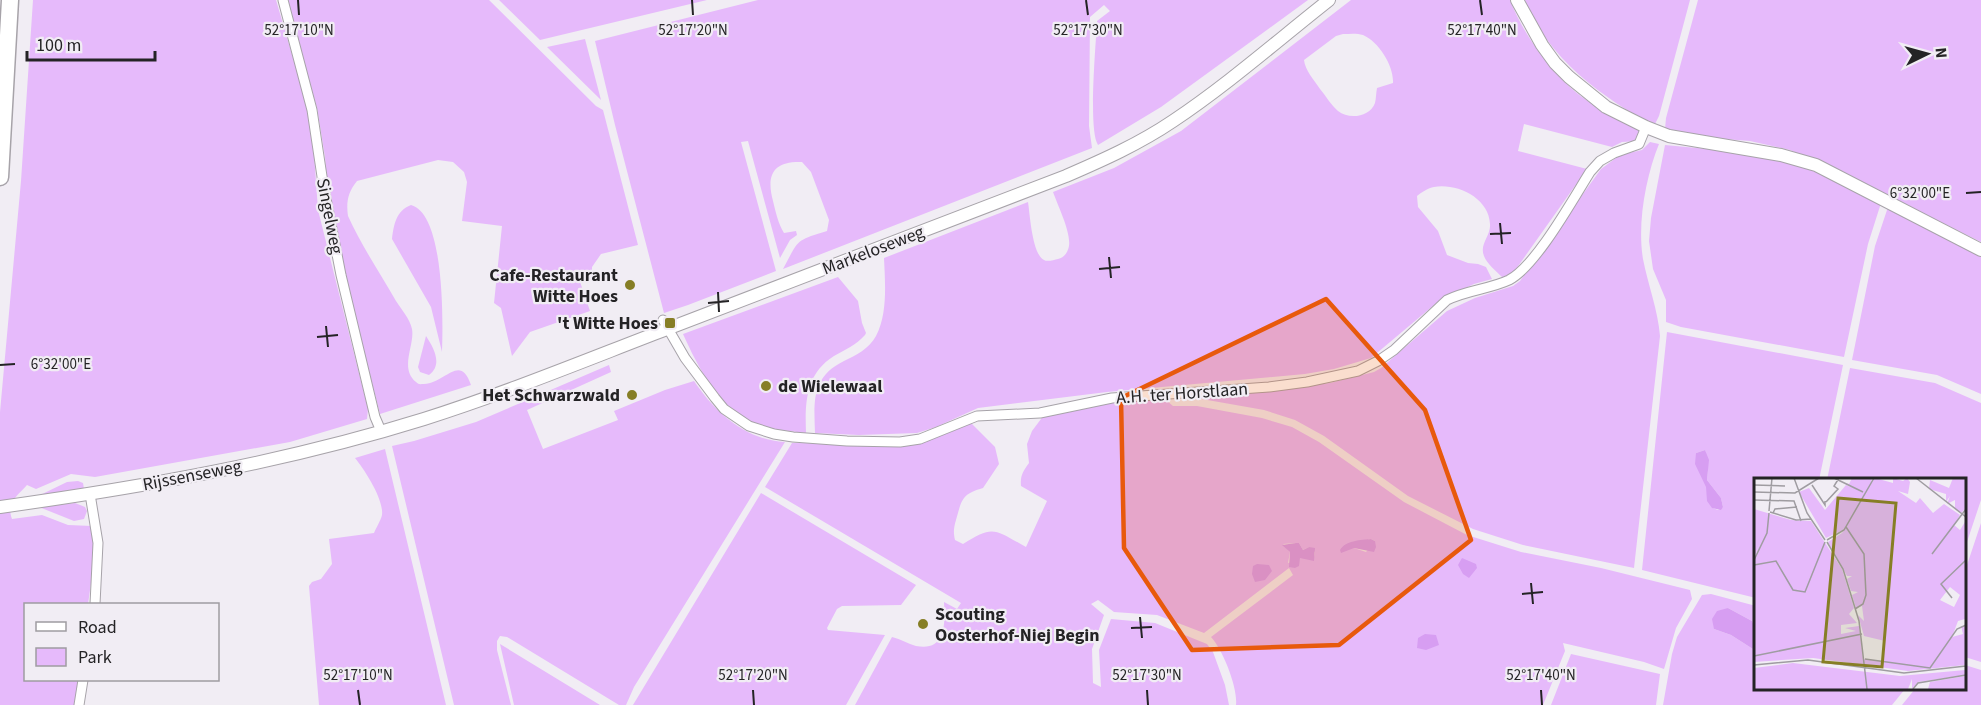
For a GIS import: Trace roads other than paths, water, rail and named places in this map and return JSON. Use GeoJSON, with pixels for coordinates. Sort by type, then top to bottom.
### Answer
{"type":"FeatureCollection","features":[{"type":"Feature","properties":{"kind":"highway"},"geometry":{"type":"LineString","coordinates":[[0,177],[10,0]]}},
{"type":"Feature","properties":{"kind":"main road","name":"Markeloseweg"},"geometry":{"type":"LineString","coordinates":[[381,431],[490,397],[665,324],[1066,176],[1135,144],[1173,122],[1329,0]]}},
{"type":"Feature","properties":{"kind":"main road"},"geometry":{"type":"LineString","coordinates":[[1517,0],[1542,45],[1569,77],[1606,106],[1646,128],[1680,139],[1781,155],[1816,165],[1981,250]]}},
{"type":"Feature","properties":{"kind":"main road","name":"Rijssenseweg"},"geometry":{"type":"LineString","coordinates":[[0,507],[90,494],[239,467],[381,431]]}},
{"type":"Feature","properties":{"kind":"street","name":"Singelweg"},"geometry":{"type":"LineString","coordinates":[[283,0],[312,110],[323,183],[341,275],[375,417],[381,431]]}},
{"type":"Feature","properties":{"kind":"street","name":"A.H. ter Horstlaan"},"geometry":{"type":"LineString","coordinates":[[665,324],[685,358],[715,398],[736,418],[749,426],[774,434],[847,441],[911,440],[940,432],[977,416],[1040,412],[1112,398],[1269,387],[1329,377],[1358,371],[1378,362],[1447,300],[1458,294],[1495,286],[1516,276],[1534,257],[1590,172],[1600,161],[1639,144],[1646,128]]}},
{"type":"Feature","properties":{"kind":"street"},"geometry":{"type":"LineString","coordinates":[[90,494],[98,543],[95,603]]}},
{"type":"Feature","properties":{"kind":"street"},"geometry":{"type":"LineString","coordinates":[[79,705],[83,681]]}},
{"type":"Feature","properties":{"kind":"place","name":"Cafe-Restaurant Witte Hoes"},"geometry":{"type":"Point","coordinates":[630,285]}},
{"type":"Feature","properties":{"kind":"place","name":"'t Witte Hoes"},"geometry":{"type":"Point","coordinates":[670,323]}},
{"type":"Feature","properties":{"kind":"place","name":"de Wielewaal"},"geometry":{"type":"Point","coordinates":[766,386]}},
{"type":"Feature","properties":{"kind":"place","name":"Het Schwarzwald"},"geometry":{"type":"Point","coordinates":[632,395]}},
{"type":"Feature","properties":{"kind":"place","name":"Scouting Oosterhof-Niej Begin"},"geometry":{"type":"Point","coordinates":[923,624]}}]}
